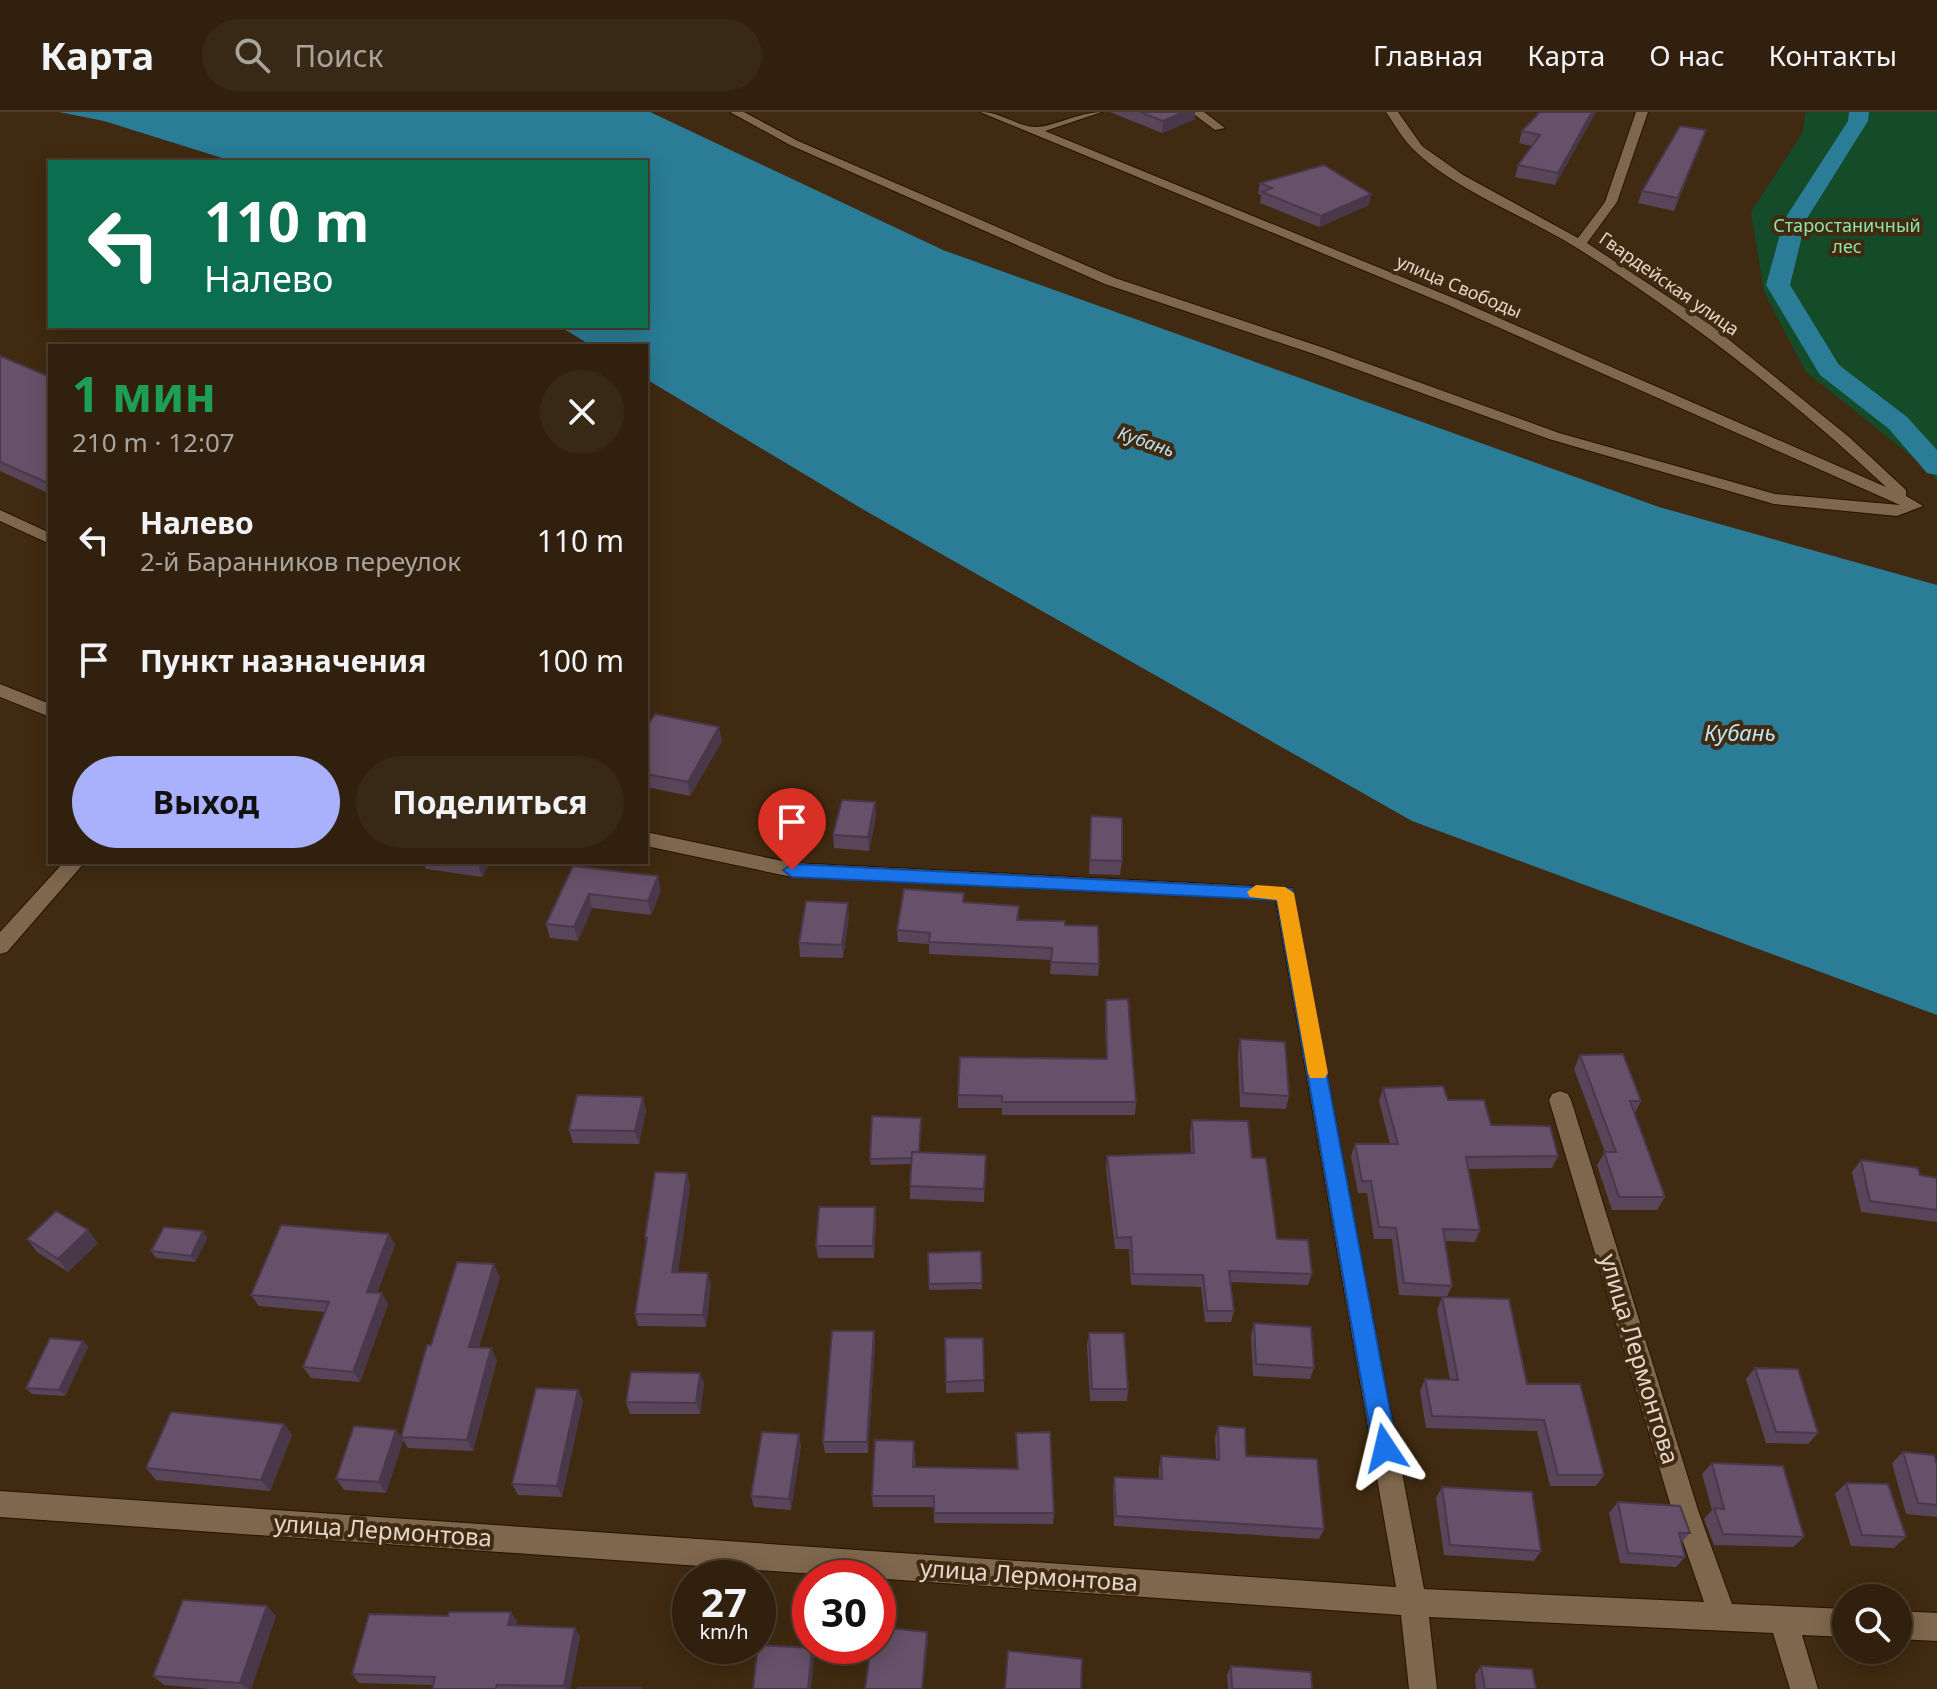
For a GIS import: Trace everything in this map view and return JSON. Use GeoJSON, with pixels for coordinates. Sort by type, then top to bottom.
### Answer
{"type":"FeatureCollection","features":[{"type":"Feature","properties":{"kind":"street"},"geometry":{"type":"LineString","coordinates":[[736,112],[794,143],[1110,281],[1322,352],[1554,436],[1774,499],[1897,511],[1915,506]]}},
{"type":"Feature","properties":{"kind":"street","name":"улица Свободы"},"geometry":{"type":"LineString","coordinates":[[986,112],[1732,422],[1915,506]]}},
{"type":"Feature","properties":{"kind":"street"},"geometry":{"type":"LineString","coordinates":[[1035,131],[1096,112]]}},
{"type":"Feature","properties":{"kind":"street"},"geometry":{"type":"LineString","coordinates":[[1197,112],[1219,128]]}},
{"type":"Feature","properties":{"kind":"street","name":"Гвардейская улица"},"geometry":{"type":"LineString","coordinates":[[1392,112],[1418,148],[1459,178],[1580,244],[1707,329],[1844,440],[1915,506]]}},
{"type":"Feature","properties":{"kind":"street"},"geometry":{"type":"LineString","coordinates":[[1580,244],[1611,202],[1642,112]]}},
{"type":"Feature","properties":{"kind":"street"},"geometry":{"type":"LineString","coordinates":[[0,515],[48,538]]}},
{"type":"Feature","properties":{"kind":"street"},"geometry":{"type":"LineString","coordinates":[[0,690],[48,710]]}},
{"type":"Feature","properties":{"kind":"street"},"geometry":{"type":"LineString","coordinates":[[648,839],[792,870],[1285,893],[1413,1602],[1423,1689]]}},
{"type":"Feature","properties":{"kind":"street"},"geometry":{"type":"LineString","coordinates":[[0,946],[73,864]]}},
{"type":"Feature","properties":{"kind":"street","name":"улица Лермонтова"},"geometry":{"type":"LineString","coordinates":[[1560,1100],[1685,1510],[1723,1617]]}},
{"type":"Feature","properties":{"kind":"street","name":"улица Лермонтова"},"geometry":{"type":"LineString","coordinates":[[0,1504],[1413,1602],[1832,1622]]}},
{"type":"Feature","properties":{"kind":"street"},"geometry":{"type":"LineString","coordinates":[[1783,1620],[1804,1689]]}},
{"type":"Feature","properties":{"kind":"street"},"geometry":{"type":"LineString","coordinates":[[1912,1626],[1937,1627]]}},
{"type":"Feature","properties":{"kind":"green space","name":"Старостаничный лес"},"geometry":{"type":"Polygon","coordinates":[[[1806,112],[1937,112],[1937,481],[1931,472],[1806,372],[1764,292],[1751,212],[1802,134],[1806,112]]]}},
{"type":"Feature","properties":{"kind":"water","name":"Кубань"},"geometry":{"type":"Polygon","coordinates":[[[59,112],[650,112],[943,250],[1659,507],[1937,585],[1937,1015],[1412,821],[864,510],[648,380],[648,344],[589,344],[562,328],[648,328],[648,160],[229,160],[104,121],[59,112]]]}},
{"type":"Feature","properties":{"kind":"building"},"geometry":{"type":"Polygon","coordinates":[[[1140,112],[1184,112],[1163,121],[1140,112]]]}},
{"type":"Feature","properties":{"kind":"building"},"geometry":{"type":"Polygon","coordinates":[[[1540,112],[1592,112],[1558,173],[1518,165],[1540,135],[1522,131],[1540,112]]]}},
{"type":"Feature","properties":{"kind":"building"},"geometry":{"type":"Polygon","coordinates":[[[1680,126],[1706,130],[1678,198],[1642,191],[1680,126]]]}},
{"type":"Feature","properties":{"kind":"building"},"geometry":{"type":"Polygon","coordinates":[[[1324,165],[1371,194],[1321,216],[1262,192],[1272,188],[1260,183],[1324,165]]]}},
{"type":"Feature","properties":{"kind":"building"},"geometry":{"type":"Polygon","coordinates":[[[0,356],[48,376],[48,483],[0,462],[0,356]]]}},
{"type":"Feature","properties":{"kind":"building"},"geometry":{"type":"Polygon","coordinates":[[[655,714],[719,727],[688,782],[648,774],[648,725],[655,714]]]}},
{"type":"Feature","properties":{"kind":"building"},"geometry":{"type":"Polygon","coordinates":[[[842,800],[875,802],[868,837],[833,835],[842,800]]]}},
{"type":"Feature","properties":{"kind":"building"},"geometry":{"type":"Polygon","coordinates":[[[1091,816],[1122,818],[1122,861],[1090,860],[1091,816]]]}},
{"type":"Feature","properties":{"kind":"building"},"geometry":{"type":"Polygon","coordinates":[[[573,866],[658,876],[648,901],[589,894],[574,927],[546,924],[573,866]]]}},
{"type":"Feature","properties":{"kind":"building"},"geometry":{"type":"Polygon","coordinates":[[[904,889],[964,893],[963,902],[1019,906],[1017,920],[1065,921],[1065,925],[1098,926],[1099,964],[1051,962],[1052,948],[929,942],[930,933],[897,930],[904,889]]]}},
{"type":"Feature","properties":{"kind":"building"},"geometry":{"type":"Polygon","coordinates":[[[806,901],[848,903],[842,945],[799,943],[806,901]]]}},
{"type":"Feature","properties":{"kind":"building"},"geometry":{"type":"Polygon","coordinates":[[[1128,999],[1136,1102],[1002,1102],[1002,1096],[958,1095],[960,1057],[1107,1059],[1106,1000],[1128,999]]]}},
{"type":"Feature","properties":{"kind":"building"},"geometry":{"type":"Polygon","coordinates":[[[1240,1039],[1285,1042],[1289,1096],[1243,1093],[1240,1039]]]}},
{"type":"Feature","properties":{"kind":"building"},"geometry":{"type":"Polygon","coordinates":[[[1623,1054],[1641,1101],[1630,1101],[1665,1197],[1619,1197],[1604,1152],[1616,1152],[1580,1055],[1623,1054]]]}},
{"type":"Feature","properties":{"kind":"building"},"geometry":{"type":"Polygon","coordinates":[[[1443,1086],[1448,1100],[1484,1100],[1491,1125],[1550,1126],[1558,1156],[1466,1157],[1480,1230],[1443,1229],[1452,1286],[1404,1283],[1396,1228],[1379,1227],[1371,1181],[1362,1181],[1355,1144],[1398,1144],[1383,1088],[1443,1086]]]}},
{"type":"Feature","properties":{"kind":"building"},"geometry":{"type":"Polygon","coordinates":[[[577,1095],[643,1097],[635,1131],[569,1130],[577,1095]]]}},
{"type":"Feature","properties":{"kind":"building"},"geometry":{"type":"Polygon","coordinates":[[[872,1116],[921,1118],[919,1152],[912,1152],[912,1158],[870,1159],[872,1116]]]}},
{"type":"Feature","properties":{"kind":"building"},"geometry":{"type":"Polygon","coordinates":[[[1192,1120],[1248,1121],[1252,1158],[1266,1158],[1277,1239],[1308,1240],[1312,1274],[1229,1271],[1234,1311],[1207,1311],[1203,1275],[1133,1274],[1131,1237],[1117,1238],[1107,1156],[1194,1153],[1192,1120]]]}},
{"type":"Feature","properties":{"kind":"building"},"geometry":{"type":"Polygon","coordinates":[[[912,1152],[986,1155],[984,1189],[910,1186],[912,1152]]]}},
{"type":"Feature","properties":{"kind":"building"},"geometry":{"type":"Polygon","coordinates":[[[1861,1160],[1918,1168],[1920,1175],[1937,1178],[1937,1210],[1870,1201],[1861,1160]]]}},
{"type":"Feature","properties":{"kind":"building"},"geometry":{"type":"Polygon","coordinates":[[[655,1172],[687,1173],[672,1272],[708,1273],[703,1315],[635,1314],[655,1172]]]}},
{"type":"Feature","properties":{"kind":"building"},"geometry":{"type":"Polygon","coordinates":[[[819,1207],[875,1207],[873,1246],[816,1246],[819,1207]]]}},
{"type":"Feature","properties":{"kind":"building"},"geometry":{"type":"Polygon","coordinates":[[[56,1211],[88,1230],[58,1259],[27,1239],[56,1211]]]}},
{"type":"Feature","properties":{"kind":"building"},"geometry":{"type":"Polygon","coordinates":[[[281,1225],[389,1234],[367,1292],[382,1293],[353,1372],[303,1367],[329,1302],[251,1295],[281,1225]]]}},
{"type":"Feature","properties":{"kind":"building"},"geometry":{"type":"Polygon","coordinates":[[[164,1227],[203,1231],[191,1256],[151,1251],[164,1227]]]}},
{"type":"Feature","properties":{"kind":"building"},"geometry":{"type":"Polygon","coordinates":[[[981,1251],[982,1283],[929,1284],[928,1253],[981,1251]]]}},
{"type":"Feature","properties":{"kind":"building"},"geometry":{"type":"Polygon","coordinates":[[[457,1262],[494,1264],[469,1347],[491,1348],[467,1440],[401,1437],[427,1345],[431,1345],[457,1262]]]}},
{"type":"Feature","properties":{"kind":"building"},"geometry":{"type":"Polygon","coordinates":[[[1442,1297],[1509,1299],[1527,1384],[1580,1384],[1604,1475],[1558,1475],[1544,1420],[1432,1416],[1425,1379],[1458,1380],[1442,1297]]]}},
{"type":"Feature","properties":{"kind":"building"},"geometry":{"type":"Polygon","coordinates":[[[1254,1323],[1311,1327],[1314,1368],[1256,1364],[1254,1323]]]}},
{"type":"Feature","properties":{"kind":"building"},"geometry":{"type":"Polygon","coordinates":[[[832,1331],[874,1331],[867,1442],[823,1442],[832,1331]]]}},
{"type":"Feature","properties":{"kind":"building"},"geometry":{"type":"Polygon","coordinates":[[[1089,1333],[1124,1333],[1128,1389],[1092,1389],[1089,1333]]]}},
{"type":"Feature","properties":{"kind":"building"},"geometry":{"type":"Polygon","coordinates":[[[50,1338],[83,1341],[59,1390],[26,1388],[50,1338]]]}},
{"type":"Feature","properties":{"kind":"building"},"geometry":{"type":"Polygon","coordinates":[[[945,1338],[983,1338],[984,1380],[946,1382],[945,1338]]]}},
{"type":"Feature","properties":{"kind":"building"},"geometry":{"type":"Polygon","coordinates":[[[1755,1368],[1798,1369],[1818,1433],[1776,1432],[1755,1368]]]}},
{"type":"Feature","properties":{"kind":"building"},"geometry":{"type":"Polygon","coordinates":[[[631,1372],[700,1373],[696,1403],[626,1402],[631,1372]]]}},
{"type":"Feature","properties":{"kind":"building"},"geometry":{"type":"Polygon","coordinates":[[[536,1388],[578,1390],[557,1486],[512,1484],[536,1388]]]}},
{"type":"Feature","properties":{"kind":"building"},"geometry":{"type":"Polygon","coordinates":[[[171,1412],[284,1424],[261,1480],[146,1468],[171,1412]]]}},
{"type":"Feature","properties":{"kind":"building"},"geometry":{"type":"Polygon","coordinates":[[[354,1426],[396,1430],[379,1482],[336,1479],[354,1426]]]}},
{"type":"Feature","properties":{"kind":"building"},"geometry":{"type":"Polygon","coordinates":[[[1218,1426],[1245,1428],[1246,1456],[1317,1459],[1324,1529],[1116,1516],[1114,1477],[1162,1479],[1161,1456],[1219,1460],[1218,1426]]]}},
{"type":"Feature","properties":{"kind":"building"},"geometry":{"type":"Polygon","coordinates":[[[762,1432],[799,1434],[789,1499],[751,1496],[762,1432]]]}},
{"type":"Feature","properties":{"kind":"building"},"geometry":{"type":"Polygon","coordinates":[[[1050,1432],[1054,1513],[934,1513],[934,1496],[872,1496],[875,1440],[914,1441],[913,1467],[1018,1469],[1016,1433],[1050,1432]]]}},
{"type":"Feature","properties":{"kind":"building"},"geometry":{"type":"Polygon","coordinates":[[[1903,1452],[1934,1455],[1937,1505],[1918,1503],[1903,1452]]]}},
{"type":"Feature","properties":{"kind":"building"},"geometry":{"type":"Polygon","coordinates":[[[1712,1463],[1783,1466],[1804,1537],[1723,1534],[1714,1508],[1724,1509],[1712,1463]]]}},
{"type":"Feature","properties":{"kind":"building"},"geometry":{"type":"Polygon","coordinates":[[[1846,1483],[1888,1484],[1906,1537],[1862,1535],[1846,1483]]]}},
{"type":"Feature","properties":{"kind":"building"},"geometry":{"type":"Polygon","coordinates":[[[1442,1487],[1532,1492],[1541,1551],[1450,1545],[1442,1487]]]}},
{"type":"Feature","properties":{"kind":"building"},"geometry":{"type":"Polygon","coordinates":[[[1618,1502],[1680,1506],[1690,1533],[1679,1533],[1685,1557],[1628,1553],[1618,1502]]]}},
{"type":"Feature","properties":{"kind":"building"},"geometry":{"type":"Polygon","coordinates":[[[183,1600],[267,1606],[240,1683],[153,1676],[183,1600]]]}},
{"type":"Feature","properties":{"kind":"building"},"geometry":{"type":"Polygon","coordinates":[[[449,1612],[511,1612],[508,1625],[575,1628],[564,1686],[497,1685],[496,1689],[432,1689],[435,1677],[352,1674],[369,1614],[448,1616],[449,1612]]]}},
{"type":"Feature","properties":{"kind":"building"},"geometry":{"type":"Polygon","coordinates":[[[896,1629],[927,1632],[922,1689],[865,1689],[868,1664],[896,1664],[896,1629]]]}},
{"type":"Feature","properties":{"kind":"building"},"geometry":{"type":"Polygon","coordinates":[[[776,1646],[792,1647],[792,1664],[810,1664],[808,1689],[753,1689],[756,1664],[776,1664],[776,1646]]]}},
{"type":"Feature","properties":{"kind":"building"},"geometry":{"type":"Polygon","coordinates":[[[1008,1651],[1082,1659],[1081,1689],[1005,1689],[1008,1651]]]}},
{"type":"Feature","properties":{"kind":"building"},"geometry":{"type":"Polygon","coordinates":[[[1231,1666],[1311,1672],[1312,1689],[1232,1689],[1231,1666]]]}},
{"type":"Feature","properties":{"kind":"building"},"geometry":{"type":"Polygon","coordinates":[[[1481,1666],[1532,1669],[1536,1689],[1485,1689],[1481,1666]]]}},
{"type":"Feature","properties":{"kind":"waterway"},"geometry":{"type":"LineString","coordinates":[[1859,112],[1858,121],[1795,220],[1778,285],[1829,370],[1898,423],[1937,467]]}},
{"type":"Feature","properties":{"kind":"slow traffic"},"geometry":{"type":"LineString","coordinates":[[1256,892],[1285,893],[1318,1073]]}},
{"type":"Feature","properties":{"kind":"route"},"geometry":{"type":"LineString","coordinates":[[792,870],[1285,893],[1385,1448]]}}]}
